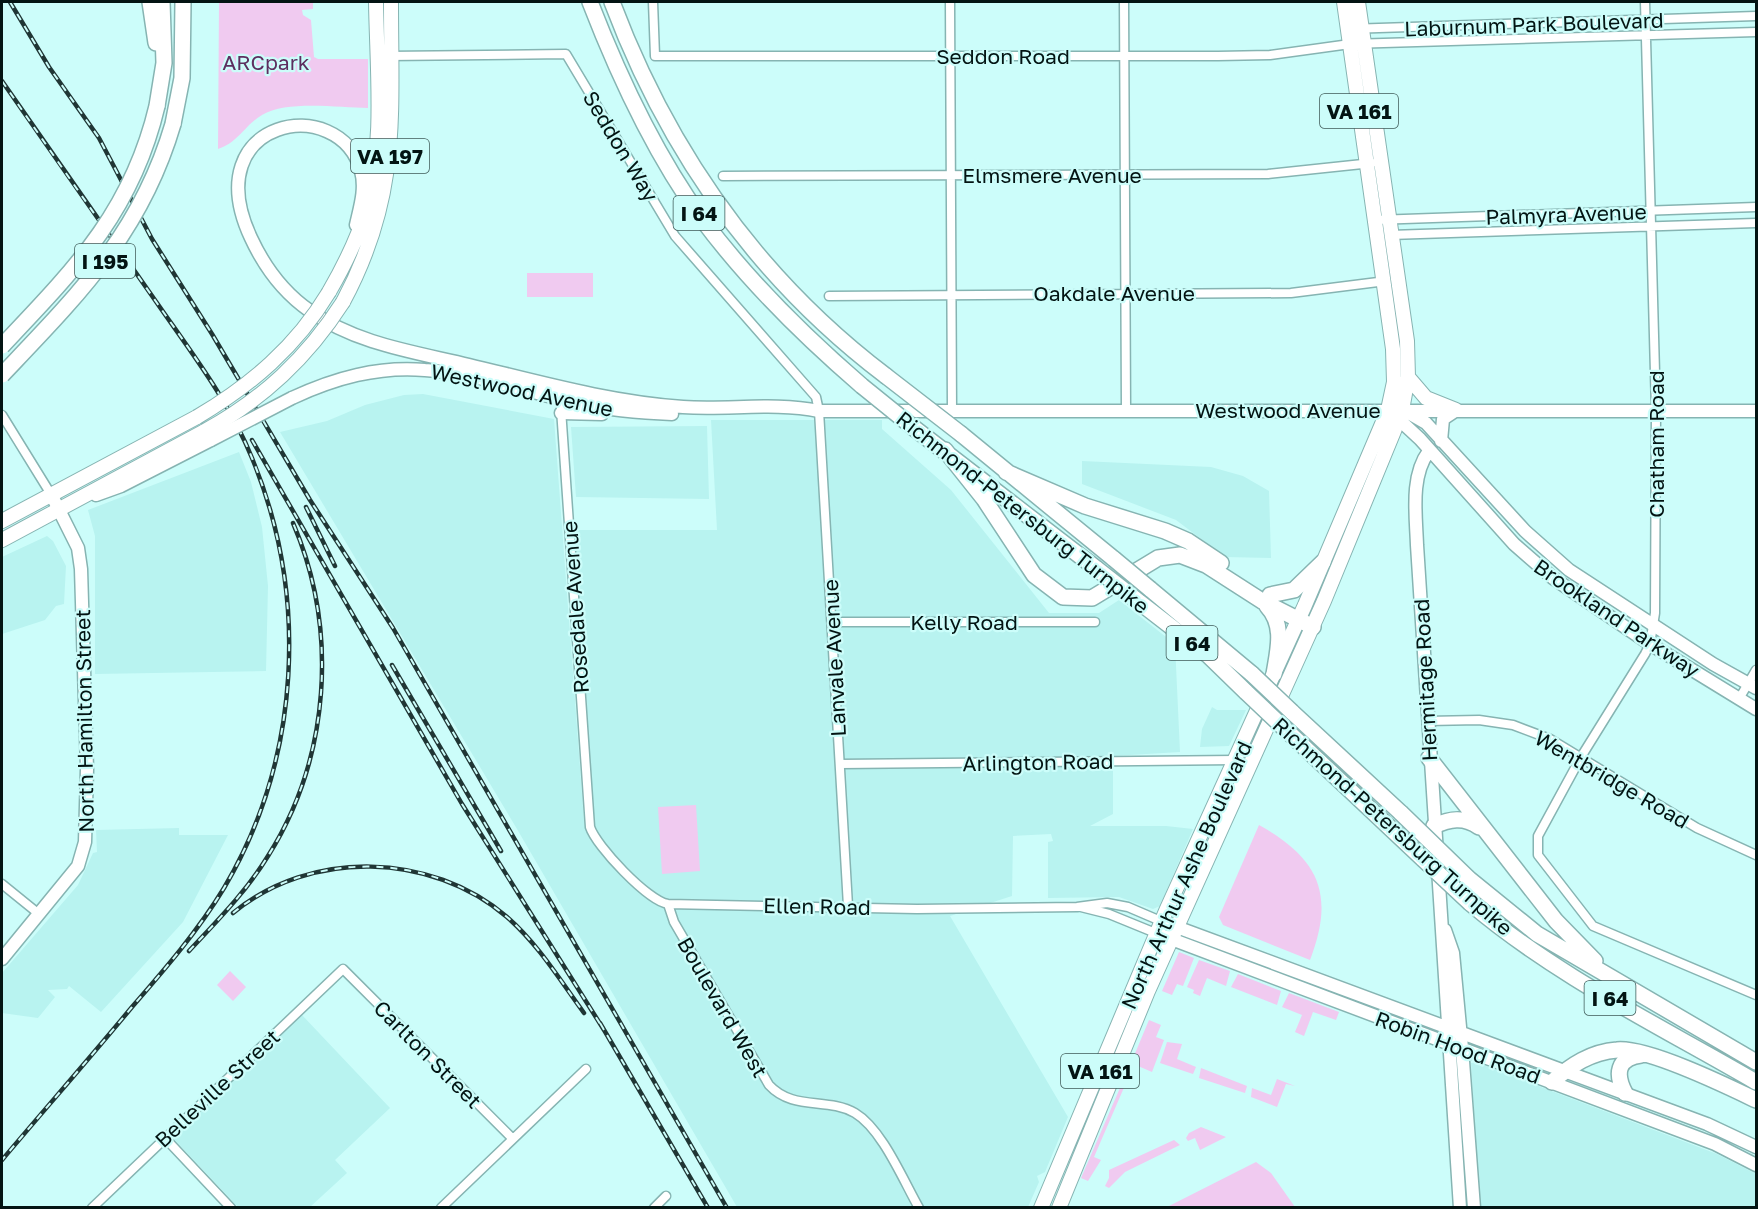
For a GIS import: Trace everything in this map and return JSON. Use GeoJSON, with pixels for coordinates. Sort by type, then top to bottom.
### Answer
{"type":"FeatureCollection","features":[{"type":"Feature","properties":{"kind":"highway"},"geometry":{"type":"LineString","coordinates":[[150,2],[156,46],[156,106]]}},
{"type":"Feature","properties":{"kind":"highway","name":"I 195"},"geometry":{"type":"LineString","coordinates":[[2,346],[53,292],[110,221],[140,164],[156,106],[164,63],[162,2]]}},
{"type":"Feature","properties":{"kind":"highway","name":"I 195"},"geometry":{"type":"LineString","coordinates":[[2,375],[72,302],[118,244],[149,191],[173,124],[182,78],[183,2]]}},
{"type":"Feature","properties":{"kind":"highway","name":"Richmond-Petersburg Turnpike"},"geometry":{"type":"LineString","coordinates":[[590,2],[631,100],[702,219],[775,306],[862,386],[914,428],[1209,656],[1470,903],[1509,935],[1574,977],[1756,1082]]}},
{"type":"Feature","properties":{"kind":"highway","name":"Richmond-Petersburg Turnpike"},"geometry":{"type":"LineString","coordinates":[[612,2],[654,101],[681,149],[736,227],[795,295],[853,350],[961,434],[1252,674],[1468,878],[1537,934],[1756,1062]]}},
{"type":"Feature","properties":{"kind":"highway"},"geometry":{"type":"LineString","coordinates":[[945,450],[984,499],[1034,575],[1063,597],[1092,598],[1158,558],[1172,555],[1187,556],[1314,624]]}},
{"type":"Feature","properties":{"kind":"highway"},"geometry":{"type":"LineString","coordinates":[[1006,472],[1077,503],[1165,531],[1188,541],[1266,598],[1278,624],[1278,648],[1274,674]]}},
{"type":"Feature","properties":{"kind":"highway"},"geometry":{"type":"LineString","coordinates":[[1266,598],[1294,590],[1323,562]]}},
{"type":"Feature","properties":{"kind":"highway"},"geometry":{"type":"LineString","coordinates":[[1430,758],[1556,921],[1617,981]]}},
{"type":"Feature","properties":{"kind":"highway"},"geometry":{"type":"LineString","coordinates":[[1434,826],[1446,820],[1461,820],[1476,824],[1486,833]]}},
{"type":"Feature","properties":{"kind":"highway"},"geometry":{"type":"LineString","coordinates":[[1552,1082],[1581,1060],[1600,1053],[1625,1050],[1756,1100]]}},
{"type":"Feature","properties":{"kind":"highway"},"geometry":{"type":"LineString","coordinates":[[1625,1093],[1618,1076],[1620,1065],[1632,1056],[1643,1055]]}},
{"type":"Feature","properties":{"kind":"main road","name":"VA 197"},"geometry":{"type":"LineString","coordinates":[[208,435],[278,382],[311,348],[343,302],[370,246],[385,192],[390,151],[384,56],[376,2]]}},
{"type":"Feature","properties":{"kind":"main road","name":"VA 197"},"geometry":{"type":"LineString","coordinates":[[2,521],[196,417],[245,387],[271,365],[302,332],[329,292],[349,255],[364,214],[373,179],[391,2]]}},
{"type":"Feature","properties":{"kind":"main road","name":"VA 161"},"geometry":{"type":"LineString","coordinates":[[1344,2],[1364,44],[1374,163],[1382,220],[1392,235],[1391,280],[1396,413]]}},
{"type":"Feature","properties":{"kind":"main road","name":"VA 161"},"geometry":{"type":"LineString","coordinates":[[1358,2],[1355,29],[1350,44],[1374,163]]}},
{"type":"Feature","properties":{"kind":"main road","name":"Westwood Avenue"},"geometry":{"type":"LineString","coordinates":[[349,255],[363,188],[361,168],[352,153],[332,134],[309,126],[284,127],[263,136],[250,148],[242,163],[237,182],[238,200],[258,253],[283,287],[302,305],[335,327],[358,337],[560,393],[600,408],[645,412],[810,414],[819,411]]}},
{"type":"Feature","properties":{"kind":"main road","name":"VA 161"},"geometry":{"type":"LineString","coordinates":[[1382,220],[1377,235],[1407,341],[1408,376],[1396,413]]}},
{"type":"Feature","properties":{"kind":"main road","name":"Westwood Avenue"},"geometry":{"type":"LineString","coordinates":[[2,540],[208,435],[292,398],[350,376],[408,369],[460,374],[560,393],[683,407],[819,411],[1126,410],[1396,413],[1456,410],[1756,411]]}},
{"type":"Feature","properties":{"kind":"main road"},"geometry":{"type":"LineString","coordinates":[[1408,376],[1426,398],[1456,410]]}},
{"type":"Feature","properties":{"kind":"main road"},"geometry":{"type":"LineString","coordinates":[[1441,441],[1443,419],[1456,410]]}},
{"type":"Feature","properties":{"kind":"main road"},"geometry":{"type":"LineString","coordinates":[[561,413],[645,412]]}},
{"type":"Feature","properties":{"kind":"main road","name":"Brookland Parkway"},"geometry":{"type":"LineString","coordinates":[[1396,413],[1419,417],[1552,557],[1590,585],[1752,686]]}},
{"type":"Feature","properties":{"kind":"main road","name":"Brookland Parkway"},"geometry":{"type":"LineString","coordinates":[[1396,413],[1537,565],[1572,592],[1650,644],[1756,709]]}},
{"type":"Feature","properties":{"kind":"main road","name":"North Arthur Ashe Boulevard"},"geometry":{"type":"LineString","coordinates":[[1059,1208],[1236,760],[1323,562],[1396,413]]}},
{"type":"Feature","properties":{"kind":"main road","name":"North Arthur Ashe Boulevard"},"geometry":{"type":"LineString","coordinates":[[1041,1208],[1167,931],[1216,843],[1314,624],[1396,413]]}},
{"type":"Feature","properties":{"kind":"main road","name":"Hermitage Road"},"geometry":{"type":"LineString","coordinates":[[1429,450],[1418,476],[1417,525],[1439,912],[1460,1208]]}},
{"type":"Feature","properties":{"kind":"main road","name":"North Hamilton Street"},"geometry":{"type":"LineString","coordinates":[[2,959],[78,866],[85,842],[87,816],[81,561],[67,507],[52,496]]}},
{"type":"Feature","properties":{"kind":"main road"},"geometry":{"type":"LineString","coordinates":[[1216,843],[1223,816],[1240,773],[1236,760]]}},
{"type":"Feature","properties":{"kind":"main road","name":"Hermitage Road"},"geometry":{"type":"LineString","coordinates":[[1439,912],[1453,953],[1473,1208]]}},
{"type":"Feature","properties":{"kind":"main road","name":"Robin Hood Road"},"geometry":{"type":"LineString","coordinates":[[1167,931],[1260,974],[1714,1144],[1756,1165]]}},
{"type":"Feature","properties":{"kind":"main road","name":"Robin Hood Road"},"geometry":{"type":"LineString","coordinates":[[1167,931],[1310,976],[1707,1124],[1756,1147]]}},
{"type":"Feature","properties":{"kind":"main road"},"geometry":{"type":"LineString","coordinates":[[1260,974],[1274,974],[1303,982],[1310,976]]}},
{"type":"Feature","properties":{"kind":"street","name":"Seddon Road"},"geometry":{"type":"LineString","coordinates":[[653,2],[655,57],[1270,55],[1350,44]]}},
{"type":"Feature","properties":{"kind":"street"},"geometry":{"type":"LineString","coordinates":[[950,2],[952,410]]}},
{"type":"Feature","properties":{"kind":"street"},"geometry":{"type":"LineString","coordinates":[[1124,2],[1126,410]]}},
{"type":"Feature","properties":{"kind":"street","name":"Chatham Road"},"geometry":{"type":"LineString","coordinates":[[1645,2],[1656,410],[1654,626],[1650,644],[1581,757],[1538,836],[1538,855],[1593,926],[1756,995]]}},
{"type":"Feature","properties":{"kind":"street","name":"Laburnum Park Boulevard"},"geometry":{"type":"LineString","coordinates":[[1355,29],[1756,16]]}},
{"type":"Feature","properties":{"kind":"street","name":"Laburnum Park Boulevard"},"geometry":{"type":"LineString","coordinates":[[1350,44],[1756,32]]}},
{"type":"Feature","properties":{"kind":"street","name":"Seddon Way"},"geometry":{"type":"LineString","coordinates":[[384,56],[566,54],[675,236],[813,391],[819,411]]}},
{"type":"Feature","properties":{"kind":"street","name":"Elmsmere Avenue"},"geometry":{"type":"LineString","coordinates":[[723,176],[1287,174],[1374,163]]}},
{"type":"Feature","properties":{"kind":"street","name":"Palmyra Avenue"},"geometry":{"type":"LineString","coordinates":[[1382,220],[1756,207]]}},
{"type":"Feature","properties":{"kind":"street","name":"Palmyra Avenue"},"geometry":{"type":"LineString","coordinates":[[1377,235],[1756,223]]}},
{"type":"Feature","properties":{"kind":"street","name":"Oakdale Avenue"},"geometry":{"type":"LineString","coordinates":[[829,296],[1306,292],[1391,280]]}},
{"type":"Feature","properties":{"kind":"street","name":"Rosedale Avenue"},"geometry":{"type":"LineString","coordinates":[[560,393],[590,827],[596,842],[606,853],[656,899],[668,904]]}},
{"type":"Feature","properties":{"kind":"street","name":"Lanvale Avenue"},"geometry":{"type":"LineString","coordinates":[[819,411],[848,906]]}},
{"type":"Feature","properties":{"kind":"street"},"geometry":{"type":"LineString","coordinates":[[2,415],[52,496]]}},
{"type":"Feature","properties":{"kind":"street","name":"Kelly Road"},"geometry":{"type":"LineString","coordinates":[[833,622],[1095,622]]}},
{"type":"Feature","properties":{"kind":"street"},"geometry":{"type":"LineString","coordinates":[[1738,699],[1752,686],[1756,670]]}},
{"type":"Feature","properties":{"kind":"street","name":"Wentbridge Road"},"geometry":{"type":"LineString","coordinates":[[1427,721],[1479,720],[1513,725],[1550,739],[1697,828],[1756,855]]}},
{"type":"Feature","properties":{"kind":"street","name":"Arlington Road"},"geometry":{"type":"LineString","coordinates":[[840,764],[1236,760]]}},
{"type":"Feature","properties":{"kind":"street"},"geometry":{"type":"LineString","coordinates":[[2,884],[39,914]]}},
{"type":"Feature","properties":{"kind":"street","name":"Ellen Road"},"geometry":{"type":"LineString","coordinates":[[668,904],[917,909],[1077,907],[1114,903],[1167,931]]}},
{"type":"Feature","properties":{"kind":"street","name":"Boulevard West"},"geometry":{"type":"LineString","coordinates":[[668,904],[674,922],[769,1086],[786,1099],[840,1108],[863,1119],[881,1141],[919,1208]]}},
{"type":"Feature","properties":{"kind":"street","name":"Ellen Road"},"geometry":{"type":"LineString","coordinates":[[1077,907],[1167,931]]}},
{"type":"Feature","properties":{"kind":"street","name":"Belleville Street"},"geometry":{"type":"LineString","coordinates":[[92,1208],[343,969]]}},
{"type":"Feature","properties":{"kind":"street","name":"Carlton Street"},"geometry":{"type":"LineString","coordinates":[[343,969],[513,1139]]}},
{"type":"Feature","properties":{"kind":"street"},"geometry":{"type":"LineString","coordinates":[[441,1208],[586,1069]]}},
{"type":"Feature","properties":{"kind":"street"},"geometry":{"type":"LineString","coordinates":[[165,1138],[231,1208]]}},
{"type":"Feature","properties":{"kind":"street"},"geometry":{"type":"LineString","coordinates":[[654,1208],[666,1196]]}},
{"type":"Feature","properties":{"kind":"shaded area"},"geometry":{"type":"Polygon","coordinates":[[[423,394],[554,419],[584,821],[593,820],[564,530],[717,530],[711,420],[882,420],[882,429],[951,490],[1049,613],[1099,613],[1119,600],[1175,644],[1180,752],[1113,756],[1113,814],[1090,826],[1166,826],[1193,829],[1160,906],[1153,909],[1119,897],[1048,898],[1048,842],[1053,841],[1051,834],[1013,836],[1012,896],[950,916],[1068,1117],[1045,1172],[1037,1176],[1039,1182],[1028,1207],[737,1207],[517,829],[280,432],[327,421],[365,405],[404,395],[423,394]]]}},
{"type":"Feature","properties":{"kind":"shaded area"},"geometry":{"type":"Polygon","coordinates":[[[707,426],[709,499],[576,497],[571,427],[707,426]]]}},
{"type":"Feature","properties":{"kind":"shaded area"},"geometry":{"type":"Polygon","coordinates":[[[239,452],[251,482],[262,527],[268,586],[266,671],[95,674],[95,536],[88,510],[239,452]]]}},
{"type":"Feature","properties":{"kind":"shaded area"},"geometry":{"type":"Polygon","coordinates":[[[1082,461],[1211,467],[1243,476],[1269,491],[1271,558],[1225,557],[1176,520],[1082,484],[1082,461]]]}},
{"type":"Feature","properties":{"kind":"shaded area"},"geometry":{"type":"Polygon","coordinates":[[[47,536],[53,541],[66,566],[64,604],[56,606],[45,620],[2,634],[2,557],[47,536]]]}},
{"type":"Feature","properties":{"kind":"shaded area"},"geometry":{"type":"Polygon","coordinates":[[[1212,707],[1217,710],[1246,710],[1229,746],[1200,747],[1202,729],[1212,707]]]}},
{"type":"Feature","properties":{"kind":"shaded area"},"geometry":{"type":"Polygon","coordinates":[[[179,828],[179,835],[228,835],[183,922],[101,1012],[69,986],[67,989],[48,990],[55,997],[38,1018],[2,1013],[2,973],[78,885],[93,853],[97,852],[96,830],[179,828]]]}},
{"type":"Feature","properties":{"kind":"shaded area"},"geometry":{"type":"Polygon","coordinates":[[[302,1015],[390,1108],[335,1160],[347,1173],[310,1207],[238,1207],[172,1137],[302,1015]]]}},
{"type":"Feature","properties":{"kind":"shaded area"},"geometry":{"type":"Polygon","coordinates":[[[1471,1063],[1478,1063],[1717,1154],[1756,1174],[1756,1207],[1480,1207],[1471,1063]]]}},
{"type":"Feature","properties":{"kind":"green space","name":"ARCpark"},"geometry":{"type":"Polygon","coordinates":[[[219,2],[313,2],[313,9],[302,10],[303,15],[311,20],[314,57],[318,59],[368,59],[368,108],[299,106],[273,110],[256,119],[231,143],[218,149],[219,2]]]}},
{"type":"Feature","properties":{"kind":"green space"},"geometry":{"type":"Polygon","coordinates":[[[527,273],[593,273],[593,297],[527,297],[527,273]]]}},
{"type":"Feature","properties":{"kind":"green space"},"geometry":{"type":"Polygon","coordinates":[[[696,805],[700,871],[662,874],[658,807],[696,805]]]}},
{"type":"Feature","properties":{"kind":"green space"},"geometry":{"type":"Polygon","coordinates":[[[1259,825],[1296,851],[1309,866],[1317,881],[1321,898],[1321,916],[1310,960],[1223,925],[1219,917],[1259,825]]]}},
{"type":"Feature","properties":{"kind":"green space"},"geometry":{"type":"Polygon","coordinates":[[[1179,952],[1194,958],[1183,986],[1177,984],[1172,995],[1162,991],[1179,952]]]}},
{"type":"Feature","properties":{"kind":"green space"},"geometry":{"type":"Polygon","coordinates":[[[1199,960],[1230,971],[1226,986],[1207,978],[1200,996],[1193,993],[1194,990],[1187,987],[1199,960]]]}},
{"type":"Feature","properties":{"kind":"green space"},"geometry":{"type":"Polygon","coordinates":[[[230,971],[246,987],[233,1001],[217,985],[230,971]]]}},
{"type":"Feature","properties":{"kind":"green space"},"geometry":{"type":"Polygon","coordinates":[[[1238,974],[1281,991],[1277,1005],[1231,987],[1238,974]]]}},
{"type":"Feature","properties":{"kind":"green space"},"geometry":{"type":"Polygon","coordinates":[[[1289,993],[1339,1012],[1336,1020],[1313,1012],[1304,1036],[1295,1032],[1302,1015],[1282,1007],[1289,993]]]}},
{"type":"Feature","properties":{"kind":"green space"},"geometry":{"type":"Polygon","coordinates":[[[1149,1020],[1161,1025],[1156,1037],[1164,1040],[1152,1072],[1131,1063],[1149,1020]]]}},
{"type":"Feature","properties":{"kind":"green space"},"geometry":{"type":"Polygon","coordinates":[[[1167,1042],[1182,1044],[1177,1059],[1196,1067],[1193,1074],[1160,1063],[1167,1042]]]}},
{"type":"Feature","properties":{"kind":"green space"},"geometry":{"type":"Polygon","coordinates":[[[1201,1068],[1247,1086],[1245,1093],[1199,1078],[1201,1068]]]}},
{"type":"Feature","properties":{"kind":"green space"},"geometry":{"type":"Polygon","coordinates":[[[1126,1074],[1129,1076],[1094,1157],[1101,1160],[1088,1181],[1081,1178],[1126,1074]]]}},
{"type":"Feature","properties":{"kind":"green space"},"geometry":{"type":"Polygon","coordinates":[[[1277,1079],[1295,1086],[1286,1084],[1277,1107],[1251,1097],[1252,1088],[1271,1095],[1277,1079]]]}},
{"type":"Feature","properties":{"kind":"green space"},"geometry":{"type":"Polygon","coordinates":[[[1201,1127],[1226,1137],[1200,1150],[1195,1138],[1188,1141],[1186,1138],[1189,1133],[1201,1127]]]}},
{"type":"Feature","properties":{"kind":"green space"},"geometry":{"type":"Polygon","coordinates":[[[1174,1140],[1180,1145],[1125,1172],[1109,1188],[1105,1186],[1109,1178],[1109,1170],[1174,1140]]]}},
{"type":"Feature","properties":{"kind":"green space"},"geometry":{"type":"Polygon","coordinates":[[[1256,1162],[1271,1173],[1295,1207],[1167,1207],[1256,1162]]]}},
{"type":"Feature","properties":{"kind":"railway"},"geometry":{"type":"LineString","coordinates":[[10,2],[49,67],[99,138],[152,239],[212,334],[310,500],[393,628],[727,1208]]}},
{"type":"Feature","properties":{"kind":"railway"},"geometry":{"type":"LineString","coordinates":[[2,81],[196,359],[221,397],[243,437],[270,511],[282,565],[288,620],[288,676],[282,731],[269,785],[250,838],[224,888],[169,964],[2,1160]]}},
{"type":"Feature","properties":{"kind":"railway"},"geometry":{"type":"LineString","coordinates":[[252,440],[462,804],[604,1030]]}},
{"type":"Feature","properties":{"kind":"railway"},"geometry":{"type":"LineString","coordinates":[[306,507],[335,566]]}},
{"type":"Feature","properties":{"kind":"railway"},"geometry":{"type":"LineString","coordinates":[[189,951],[241,894],[268,856],[289,818],[305,778],[315,736],[321,693],[322,650],[317,606],[308,564],[293,523]]}},
{"type":"Feature","properties":{"kind":"railway"},"geometry":{"type":"LineString","coordinates":[[392,665],[501,851]]}},
{"type":"Feature","properties":{"kind":"railway"},"geometry":{"type":"LineString","coordinates":[[233,913],[264,892],[298,877],[334,869],[371,867],[407,870],[443,880],[477,896],[507,917],[529,939],[584,1013]]}},
{"type":"Feature","properties":{"kind":"railway"},"geometry":{"type":"LineString","coordinates":[[600,1023],[708,1208]]}}]}
